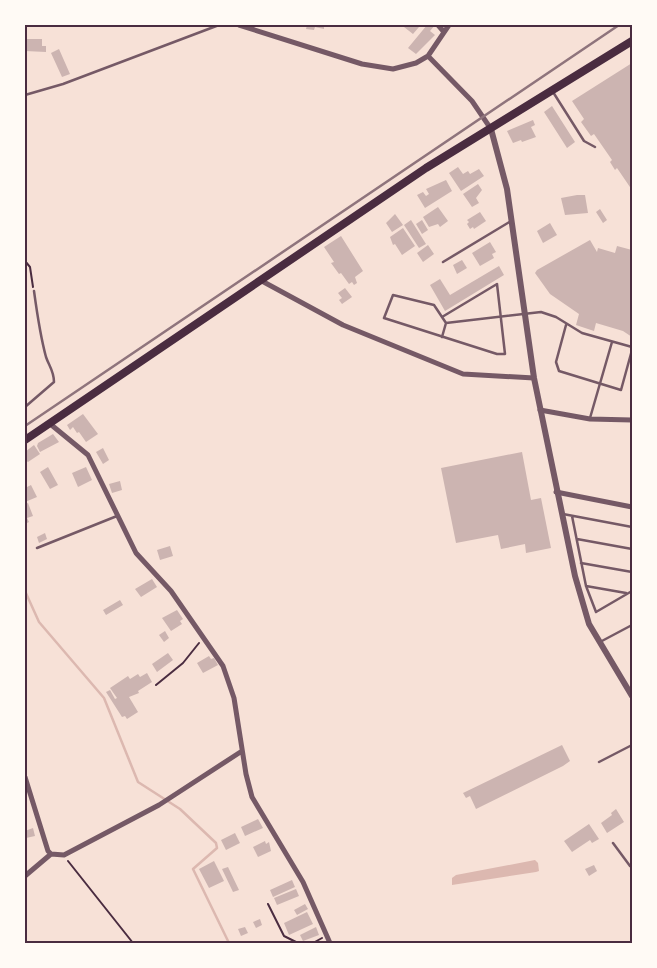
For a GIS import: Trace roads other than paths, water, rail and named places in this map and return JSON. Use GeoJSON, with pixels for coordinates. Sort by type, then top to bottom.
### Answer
{"type":"FeatureCollection","features":[{"type":"Feature","properties":{"kind":"main road"},"geometry":{"type":"LineString","coordinates":[[25,440],[426,168],[632,41]]}},
{"type":"Feature","properties":{"kind":"street"},"geometry":{"type":"LineString","coordinates":[[239,25],[381,69],[403,68],[428,56],[449,25]]}},
{"type":"Feature","properties":{"kind":"street"},"geometry":{"type":"LineString","coordinates":[[438,25],[444,32]]}},
{"type":"Feature","properties":{"kind":"street"},"geometry":{"type":"LineString","coordinates":[[428,56],[472,101],[491,129],[507,188],[524,314],[540,410],[556,492],[581,598],[589,624],[632,696]]}},
{"type":"Feature","properties":{"kind":"street"},"geometry":{"type":"LineString","coordinates":[[260,280],[342,325],[464,374],[534,378]]}},
{"type":"Feature","properties":{"kind":"street"},"geometry":{"type":"LineString","coordinates":[[540,410],[590,419],[632,420]]}},
{"type":"Feature","properties":{"kind":"street"},"geometry":{"type":"LineString","coordinates":[[49,423],[88,455],[136,553],[171,591],[223,666],[230,682],[252,797],[303,882],[330,943]]}},
{"type":"Feature","properties":{"kind":"street"},"geometry":{"type":"LineString","coordinates":[[556,492],[632,507]]}},
{"type":"Feature","properties":{"kind":"street"},"geometry":{"type":"LineString","coordinates":[[25,876],[51,854],[64,855],[160,805],[242,751]]}},
{"type":"Feature","properties":{"kind":"street"},"geometry":{"type":"LineString","coordinates":[[25,777],[48,851],[51,854]]}},
{"type":"Feature","properties":{"kind":"lane"},"geometry":{"type":"LineString","coordinates":[[25,95],[63,84],[219,25]]}},
{"type":"Feature","properties":{"kind":"lane"},"geometry":{"type":"LineString","coordinates":[[552,91],[584,141],[595,148]]}},
{"type":"Feature","properties":{"kind":"lane"},"geometry":{"type":"LineString","coordinates":[[442,262],[512,220]]}},
{"type":"Feature","properties":{"kind":"lane"},"geometry":{"type":"LineString","coordinates":[[442,317],[497,284],[505,354],[497,354],[442,337],[384,318],[393,295],[434,305],[442,317],[446,323],[442,337]]}},
{"type":"Feature","properties":{"kind":"lane"},"geometry":{"type":"LineString","coordinates":[[25,407],[54,382],[54,372],[47,359],[38,321],[34,291]]}},
{"type":"Feature","properties":{"kind":"lane"},"geometry":{"type":"LineString","coordinates":[[446,323],[548,313],[566,325],[582,332],[632,349],[620,390],[559,372],[556,362],[566,325]]}},
{"type":"Feature","properties":{"kind":"lane"},"geometry":{"type":"LineString","coordinates":[[590,419],[612,342]]}},
{"type":"Feature","properties":{"kind":"lane"},"geometry":{"type":"LineString","coordinates":[[561,514],[632,527]]}},
{"type":"Feature","properties":{"kind":"lane"},"geometry":{"type":"LineString","coordinates":[[37,548],[117,516]]}},
{"type":"Feature","properties":{"kind":"lane"},"geometry":{"type":"LineString","coordinates":[[572,516],[586,586],[596,612],[632,591]]}},
{"type":"Feature","properties":{"kind":"lane"},"geometry":{"type":"LineString","coordinates":[[577,539],[632,549]]}},
{"type":"Feature","properties":{"kind":"lane"},"geometry":{"type":"LineString","coordinates":[[581,563],[632,572]]}},
{"type":"Feature","properties":{"kind":"lane"},"geometry":{"type":"LineString","coordinates":[[586,586],[628,594]]}},
{"type":"Feature","properties":{"kind":"lane"},"geometry":{"type":"LineString","coordinates":[[599,643],[632,626]]}},
{"type":"Feature","properties":{"kind":"lane"},"geometry":{"type":"LineString","coordinates":[[599,762],[632,746]]}},
{"type":"Feature","properties":{"kind":"lane"},"geometry":{"type":"LineString","coordinates":[[613,843],[630,866],[632,865]]}},
{"type":"Feature","properties":{"kind":"waterway"},"geometry":{"type":"LineString","coordinates":[[25,591],[39,622],[104,698],[138,782],[180,809],[216,843],[217,848],[193,869],[229,943]]}},
{"type":"Feature","properties":{"kind":"railway"},"geometry":{"type":"LineString","coordinates":[[25,426],[619,25]]}}]}
